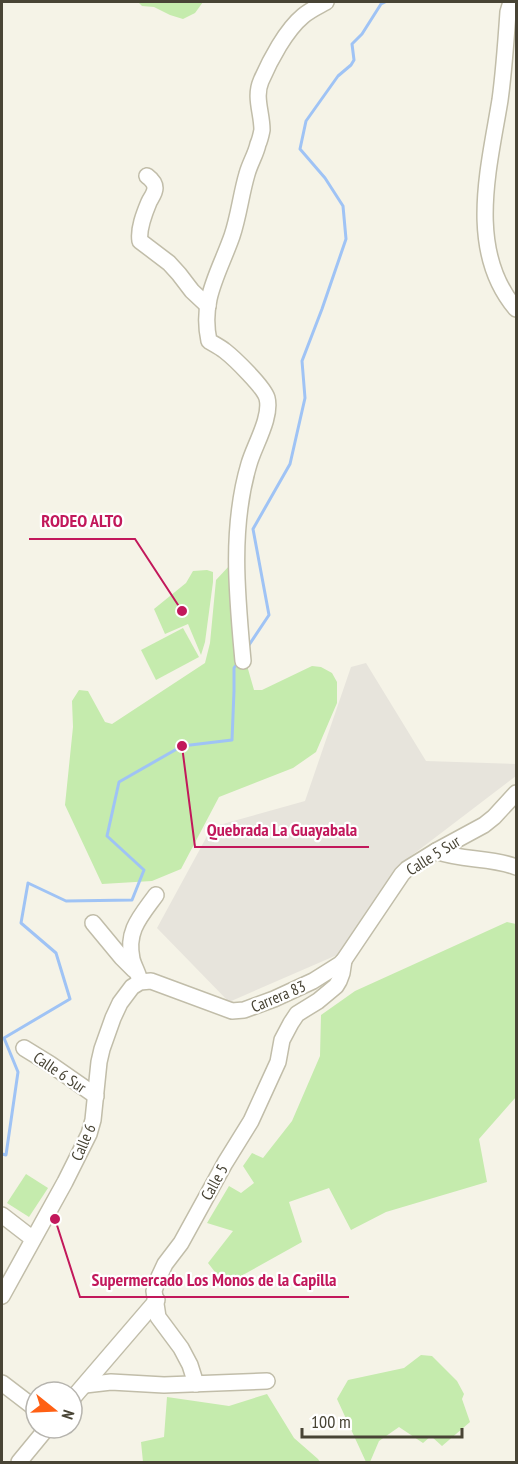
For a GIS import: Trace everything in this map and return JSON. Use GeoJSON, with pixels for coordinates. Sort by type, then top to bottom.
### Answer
{"type":"FeatureCollection","features":[{"type":"Feature","properties":{"kind":"street"},"geometry":{"type":"LineString","coordinates":[[243,661],[237,584],[240,502],[249,463],[267,413],[268,399],[261,387],[226,352],[209,341],[208,306],[211,287],[238,217],[247,173],[262,131],[258,98],[261,81],[295,23],[326,2]]}},
{"type":"Feature","properties":{"kind":"street"},"geometry":{"type":"LineString","coordinates":[[511,2],[508,12],[500,98],[486,181],[486,213],[491,264],[504,293],[516,309]]}},
{"type":"Feature","properties":{"kind":"street"},"geometry":{"type":"LineString","coordinates":[[147,176],[155,189],[143,218],[140,241],[169,263],[208,306]]}},
{"type":"Feature","properties":{"kind":"street","name":"Calle 5 Sur"},"geometry":{"type":"LineString","coordinates":[[344,960],[407,869],[484,825],[516,793]]}},
{"type":"Feature","properties":{"kind":"street"},"geometry":{"type":"LineString","coordinates":[[436,851],[516,867]]}},
{"type":"Feature","properties":{"kind":"street"},"geometry":{"type":"LineString","coordinates":[[140,978],[131,953],[132,932],[136,922],[156,895]]}},
{"type":"Feature","properties":{"kind":"street"},"geometry":{"type":"LineString","coordinates":[[93,923],[140,978]]}},
{"type":"Feature","properties":{"kind":"street","name":"Carrera 83"},"geometry":{"type":"LineString","coordinates":[[140,978],[157,982],[232,1011],[244,1010],[313,981],[330,972],[344,960]]}},
{"type":"Feature","properties":{"kind":"street","name":"Calle 5"},"geometry":{"type":"LineString","coordinates":[[157,1300],[154,1291],[165,1264],[181,1243],[251,1121],[278,1062],[282,1040],[297,1014],[336,986],[342,973],[344,960]]}},
{"type":"Feature","properties":{"kind":"street","name":"Calle 6"},"geometry":{"type":"LineString","coordinates":[[2,1296],[73,1168],[89,1134],[93,1120],[102,1049],[120,1003],[140,978]]}},
{"type":"Feature","properties":{"kind":"street","name":"Calle 6 Sur"},"geometry":{"type":"LineString","coordinates":[[24,1048],[96,1096]]}},
{"type":"Feature","properties":{"kind":"street"},"geometry":{"type":"LineString","coordinates":[[2,1215],[33,1239]]}},
{"type":"Feature","properties":{"kind":"street"},"geometry":{"type":"LineString","coordinates":[[157,1300],[158,1317],[181,1348],[196,1384]]}},
{"type":"Feature","properties":{"kind":"street"},"geometry":{"type":"LineString","coordinates":[[85,1385],[157,1300]]}},
{"type":"Feature","properties":{"kind":"street"},"geometry":{"type":"LineString","coordinates":[[85,1385],[111,1382],[164,1385],[267,1382]]}},
{"type":"Feature","properties":{"kind":"street"},"geometry":{"type":"LineString","coordinates":[[2,1383],[24,1400]]}},
{"type":"Feature","properties":{"kind":"street"},"geometry":{"type":"LineString","coordinates":[[19,1462],[37,1440]]}},
{"type":"Feature","properties":{"kind":"shaded area"},"geometry":{"type":"Polygon","coordinates":[[[366,663],[426,761],[516,764],[516,776],[411,856],[337,955],[229,1002],[157,928],[212,827],[305,801],[351,667],[366,663]]]}},
{"type":"Feature","properties":{"kind":"green space"},"geometry":{"type":"Polygon","coordinates":[[[138,2],[203,2],[195,13],[183,19],[154,7],[142,6],[138,2]]]}},
{"type":"Feature","properties":{"kind":"green space"},"geometry":{"type":"Polygon","coordinates":[[[230,565],[248,669],[254,690],[262,690],[312,666],[321,667],[332,673],[337,682],[337,703],[316,752],[293,768],[219,797],[181,869],[152,881],[102,884],[65,805],[73,727],[72,701],[79,690],[88,691],[105,722],[112,724],[205,663],[210,643],[216,580],[230,565]]]}},
{"type":"Feature","properties":{"kind":"green space"},"geometry":{"type":"Polygon","coordinates":[[[193,571],[213,572],[213,582],[205,642],[201,655],[188,624],[165,634],[154,609],[186,583],[193,571]]]}},
{"type":"Feature","properties":{"kind":"green space"},"geometry":{"type":"Polygon","coordinates":[[[183,628],[199,657],[156,680],[141,650],[183,628]]]}},
{"type":"Feature","properties":{"kind":"green space"},"geometry":{"type":"Polygon","coordinates":[[[507,922],[516,924],[516,1097],[479,1139],[487,1182],[386,1212],[351,1230],[329,1188],[289,1202],[302,1242],[225,1285],[208,1263],[233,1231],[207,1223],[229,1186],[241,1193],[254,1183],[243,1166],[252,1153],[263,1158],[292,1121],[320,1056],[321,1015],[355,991],[507,922]]]}},
{"type":"Feature","properties":{"kind":"green space"},"geometry":{"type":"Polygon","coordinates":[[[26,1174],[48,1188],[29,1217],[7,1203],[26,1174]]]}},
{"type":"Feature","properties":{"kind":"green space"},"geometry":{"type":"Polygon","coordinates":[[[421,1355],[432,1356],[457,1381],[464,1394],[462,1399],[470,1422],[442,1446],[431,1436],[423,1443],[399,1427],[379,1441],[370,1462],[366,1462],[337,1399],[348,1380],[404,1368],[421,1355]]]}},
{"type":"Feature","properties":{"kind":"green space"},"geometry":{"type":"Polygon","coordinates":[[[267,1394],[294,1438],[320,1462],[143,1462],[141,1442],[164,1437],[167,1397],[229,1406],[267,1394]]]}},
{"type":"Feature","properties":{"kind":"waterway"},"geometry":{"type":"LineString","coordinates":[[247,648],[269,615],[253,529],[290,464],[305,398],[302,361],[346,239],[343,206],[325,178],[300,149],[306,121],[338,76],[351,65],[354,60],[352,44],[362,34],[381,4],[385,2]]}},
{"type":"Feature","properties":{"kind":"waterway"},"geometry":{"type":"LineString","coordinates":[[2,1154],[6,1155],[18,1072],[4,1038],[70,999],[56,953],[21,923],[28,883],[66,901],[132,900],[144,870],[107,836],[119,782],[182,746],[232,740],[234,668],[239,661]]}},
{"type":"Feature","properties":{"kind":"place","name":"RODEO ALTO"},"geometry":{"type":"Point","coordinates":[182,611]}},
{"type":"Feature","properties":{"kind":"place","name":"Quebrada La Guayabala"},"geometry":{"type":"Point","coordinates":[182,746]}},
{"type":"Feature","properties":{"kind":"place","name":"Supermercado Los Monos de la Capilla"},"geometry":{"type":"Point","coordinates":[55,1219]}}]}
